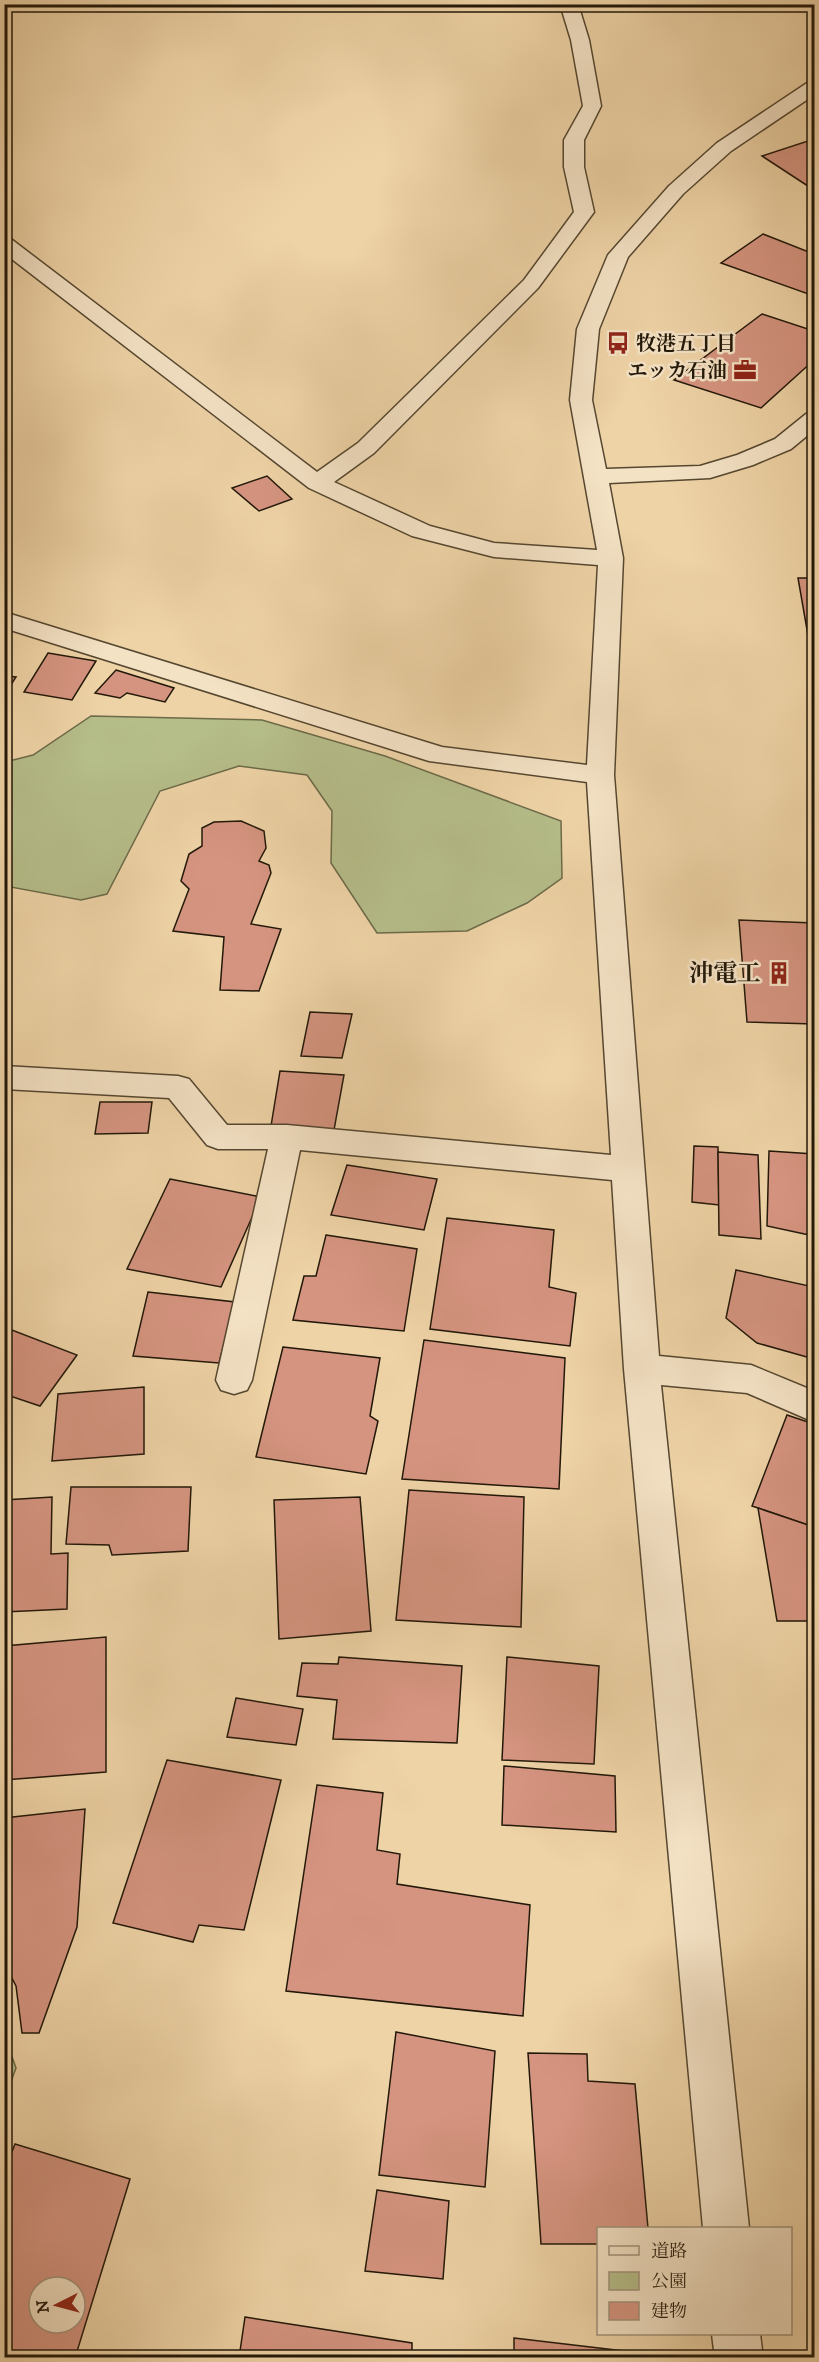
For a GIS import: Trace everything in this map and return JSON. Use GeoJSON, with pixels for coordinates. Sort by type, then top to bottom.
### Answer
{"type":"FeatureCollection","features":[{"type":"Feature","properties":{"kind":"street"},"geometry":{"type":"LineString","coordinates":[[318,483],[366,448],[531,284],[584,212],[574,167],[574,140],[592,106],[580,40],[568,4]]}},
{"type":"Feature","properties":{"kind":"street"},"geometry":{"type":"LineString","coordinates":[[726,2227],[642,1369],[600,775],[611,558],[581,400],[588,329],[618,255],[676,190],[724,147],[814,87]]}},
{"type":"Feature","properties":{"kind":"street"},"geometry":{"type":"LineString","coordinates":[[4,243],[318,483],[421,531],[494,550],[611,558]]}},
{"type":"Feature","properties":{"kind":"street"},"geometry":{"type":"LineString","coordinates":[[596,476],[702,473],[745,460],[783,444],[814,419]]}},
{"type":"Feature","properties":{"kind":"street"},"geometry":{"type":"LineString","coordinates":[[4,620],[439,755],[600,775]]}},
{"type":"Feature","properties":{"kind":"street"},"geometry":{"type":"LineString","coordinates":[[4,1077],[178,1087],[218,1137],[286,1137],[628,1169]]}},
{"type":"Feature","properties":{"kind":"street"},"geometry":{"type":"LineString","coordinates":[[234,1380],[286,1137]]}},
{"type":"Feature","properties":{"kind":"street"},"geometry":{"type":"LineString","coordinates":[[642,1369],[751,1379],[814,1407]]}},
{"type":"Feature","properties":{"kind":"street"},"geometry":{"type":"LineString","coordinates":[[736,2335],[739,2358]]}},
{"type":"Feature","properties":{"kind":"green space"},"geometry":{"type":"Polygon","coordinates":[[[91,716],[262,720],[385,756],[561,821],[562,878],[527,903],[467,931],[377,933],[331,863],[332,811],[307,775],[239,766],[160,791],[107,894],[81,900],[5,886],[5,762],[33,755],[91,716]]]}},
{"type":"Feature","properties":{"kind":"green space"},"geometry":{"type":"Polygon","coordinates":[[[5,2037],[16,2068],[5,2098],[5,2037]]]}},
{"type":"Feature","properties":{"kind":"building"},"geometry":{"type":"Polygon","coordinates":[[[814,139],[814,190],[762,156],[814,139]]]}},
{"type":"Feature","properties":{"kind":"building"},"geometry":{"type":"Polygon","coordinates":[[[763,234],[814,254],[814,296],[721,263],[763,234]]]}},
{"type":"Feature","properties":{"kind":"building","name":"エッカ石油"},"geometry":{"type":"Polygon","coordinates":[[[762,314],[814,331],[814,360],[761,408],[674,380],[762,314]]]}},
{"type":"Feature","properties":{"kind":"building"},"geometry":{"type":"Polygon","coordinates":[[[267,476],[292,499],[259,511],[232,488],[267,476]]]}},
{"type":"Feature","properties":{"kind":"building"},"geometry":{"type":"Polygon","coordinates":[[[798,578],[814,578],[814,670],[798,578]]]}},
{"type":"Feature","properties":{"kind":"building"},"geometry":{"type":"Polygon","coordinates":[[[48,653],[96,661],[72,700],[24,692],[48,653]]]}},
{"type":"Feature","properties":{"kind":"building"},"geometry":{"type":"Polygon","coordinates":[[[116,670],[174,688],[165,702],[127,693],[120,698],[95,693],[116,670]]]}},
{"type":"Feature","properties":{"kind":"building"},"geometry":{"type":"Polygon","coordinates":[[[4,676],[16,677],[4,696],[4,676]]]}},
{"type":"Feature","properties":{"kind":"building"},"geometry":{"type":"Polygon","coordinates":[[[241,821],[264,831],[266,848],[259,861],[269,865],[271,873],[251,924],[281,929],[259,991],[220,990],[224,937],[173,931],[189,889],[181,881],[189,854],[202,846],[202,828],[214,822],[241,821]]]}},
{"type":"Feature","properties":{"kind":"building","name":"沖電工"},"geometry":{"type":"Polygon","coordinates":[[[739,920],[814,923],[814,1024],[747,1022],[739,920]]]}},
{"type":"Feature","properties":{"kind":"building"},"geometry":{"type":"Polygon","coordinates":[[[310,1012],[352,1014],[342,1058],[301,1056],[310,1012]]]}},
{"type":"Feature","properties":{"kind":"building"},"geometry":{"type":"Polygon","coordinates":[[[280,1071],[344,1075],[334,1130],[271,1126],[280,1071]]]}},
{"type":"Feature","properties":{"kind":"building"},"geometry":{"type":"Polygon","coordinates":[[[100,1102],[152,1102],[148,1133],[95,1134],[100,1102]]]}},
{"type":"Feature","properties":{"kind":"building"},"geometry":{"type":"Polygon","coordinates":[[[694,1146],[718,1147],[719,1205],[692,1202],[694,1146]]]}},
{"type":"Feature","properties":{"kind":"building"},"geometry":{"type":"Polygon","coordinates":[[[769,1151],[814,1154],[814,1236],[767,1226],[769,1151]]]}},
{"type":"Feature","properties":{"kind":"building"},"geometry":{"type":"Polygon","coordinates":[[[718,1152],[758,1155],[761,1239],[719,1235],[718,1152]]]}},
{"type":"Feature","properties":{"kind":"building"},"geometry":{"type":"Polygon","coordinates":[[[347,1165],[437,1179],[424,1230],[331,1215],[347,1165]]]}},
{"type":"Feature","properties":{"kind":"building"},"geometry":{"type":"Polygon","coordinates":[[[170,1179],[261,1197],[221,1287],[127,1269],[170,1179]]]}},
{"type":"Feature","properties":{"kind":"building"},"geometry":{"type":"Polygon","coordinates":[[[447,1218],[554,1230],[549,1287],[576,1293],[570,1346],[430,1329],[447,1218]]]}},
{"type":"Feature","properties":{"kind":"building"},"geometry":{"type":"Polygon","coordinates":[[[326,1235],[417,1249],[404,1331],[293,1320],[304,1276],[316,1276],[326,1235]]]}},
{"type":"Feature","properties":{"kind":"building"},"geometry":{"type":"Polygon","coordinates":[[[736,1270],[814,1287],[814,1359],[757,1343],[726,1318],[736,1270]]]}},
{"type":"Feature","properties":{"kind":"building"},"geometry":{"type":"Polygon","coordinates":[[[148,1292],[235,1302],[219,1363],[133,1356],[148,1292]]]}},
{"type":"Feature","properties":{"kind":"building"},"geometry":{"type":"Polygon","coordinates":[[[4,1327],[77,1355],[40,1406],[4,1394],[4,1327]]]}},
{"type":"Feature","properties":{"kind":"building"},"geometry":{"type":"Polygon","coordinates":[[[424,1340],[565,1358],[559,1489],[402,1479],[424,1340]]]}},
{"type":"Feature","properties":{"kind":"building"},"geometry":{"type":"Polygon","coordinates":[[[283,1347],[380,1358],[370,1416],[378,1421],[366,1474],[256,1457],[283,1347]]]}},
{"type":"Feature","properties":{"kind":"building"},"geometry":{"type":"Polygon","coordinates":[[[144,1387],[144,1454],[52,1461],[58,1394],[144,1387]]]}},
{"type":"Feature","properties":{"kind":"building"},"geometry":{"type":"Polygon","coordinates":[[[787,1415],[814,1424],[814,1527],[752,1506],[787,1415]]]}},
{"type":"Feature","properties":{"kind":"building"},"geometry":{"type":"Polygon","coordinates":[[[71,1487],[191,1487],[188,1551],[112,1555],[109,1545],[66,1544],[71,1487]]]}},
{"type":"Feature","properties":{"kind":"building"},"geometry":{"type":"Polygon","coordinates":[[[409,1490],[524,1497],[521,1627],[396,1620],[409,1490]]]}},
{"type":"Feature","properties":{"kind":"building"},"geometry":{"type":"Polygon","coordinates":[[[52,1497],[51,1554],[68,1553],[67,1609],[4,1612],[4,1500],[52,1497]]]}},
{"type":"Feature","properties":{"kind":"building"},"geometry":{"type":"Polygon","coordinates":[[[360,1497],[371,1631],[279,1639],[274,1500],[360,1497]]]}},
{"type":"Feature","properties":{"kind":"building"},"geometry":{"type":"Polygon","coordinates":[[[758,1508],[814,1527],[814,1621],[777,1621],[758,1508]]]}},
{"type":"Feature","properties":{"kind":"building"},"geometry":{"type":"Polygon","coordinates":[[[106,1637],[106,1772],[4,1780],[4,1646],[106,1637]]]}},
{"type":"Feature","properties":{"kind":"building"},"geometry":{"type":"Polygon","coordinates":[[[339,1657],[462,1666],[457,1743],[333,1739],[337,1700],[297,1696],[302,1663],[338,1664],[339,1657]]]}},
{"type":"Feature","properties":{"kind":"building"},"geometry":{"type":"Polygon","coordinates":[[[507,1657],[599,1666],[594,1764],[502,1760],[507,1657]]]}},
{"type":"Feature","properties":{"kind":"building"},"geometry":{"type":"Polygon","coordinates":[[[236,1698],[303,1709],[296,1745],[227,1737],[236,1698]]]}},
{"type":"Feature","properties":{"kind":"building"},"geometry":{"type":"Polygon","coordinates":[[[167,1760],[281,1780],[244,1930],[199,1925],[193,1942],[113,1923],[167,1760]]]}},
{"type":"Feature","properties":{"kind":"building"},"geometry":{"type":"Polygon","coordinates":[[[504,1766],[615,1776],[616,1832],[502,1825],[504,1766]]]}},
{"type":"Feature","properties":{"kind":"building"},"geometry":{"type":"Polygon","coordinates":[[[317,1785],[383,1793],[377,1850],[400,1854],[397,1884],[530,1905],[523,2016],[286,1991],[317,1785]]]}},
{"type":"Feature","properties":{"kind":"building"},"geometry":{"type":"Polygon","coordinates":[[[85,1809],[77,1927],[39,2033],[22,2033],[16,1986],[4,1963],[4,1818],[85,1809]]]}},
{"type":"Feature","properties":{"kind":"building"},"geometry":{"type":"Polygon","coordinates":[[[396,2032],[495,2051],[485,2187],[379,2175],[396,2032]]]}},
{"type":"Feature","properties":{"kind":"building"},"geometry":{"type":"Polygon","coordinates":[[[528,2053],[587,2054],[588,2081],[635,2084],[648,2227],[597,2227],[597,2244],[541,2244],[528,2053]]]}},
{"type":"Feature","properties":{"kind":"building"},"geometry":{"type":"Polygon","coordinates":[[[15,2144],[130,2179],[87,2319],[87,2275],[27,2275],[27,2335],[82,2335],[75,2358],[4,2358],[4,2172],[15,2144]]]}},
{"type":"Feature","properties":{"kind":"building"},"geometry":{"type":"Polygon","coordinates":[[[377,2190],[449,2201],[443,2279],[365,2271],[377,2190]]]}},
{"type":"Feature","properties":{"kind":"building"},"geometry":{"type":"Polygon","coordinates":[[[245,2317],[412,2343],[412,2358],[239,2358],[245,2317]]]}},
{"type":"Feature","properties":{"kind":"building"},"geometry":{"type":"Polygon","coordinates":[[[514,2338],[658,2355],[658,2358],[514,2358],[514,2338]]]}},
{"type":"Feature","properties":{"kind":"place","name":"牧港五丁目"},"geometry":{"type":"Point","coordinates":[618,343]}},
{"type":"Feature","properties":{"kind":"place","name":"エッカ石油"},"geometry":{"type":"Point","coordinates":[745,370]}},
{"type":"Feature","properties":{"kind":"place","name":"沖電工"},"geometry":{"type":"Point","coordinates":[779,973]}}]}
